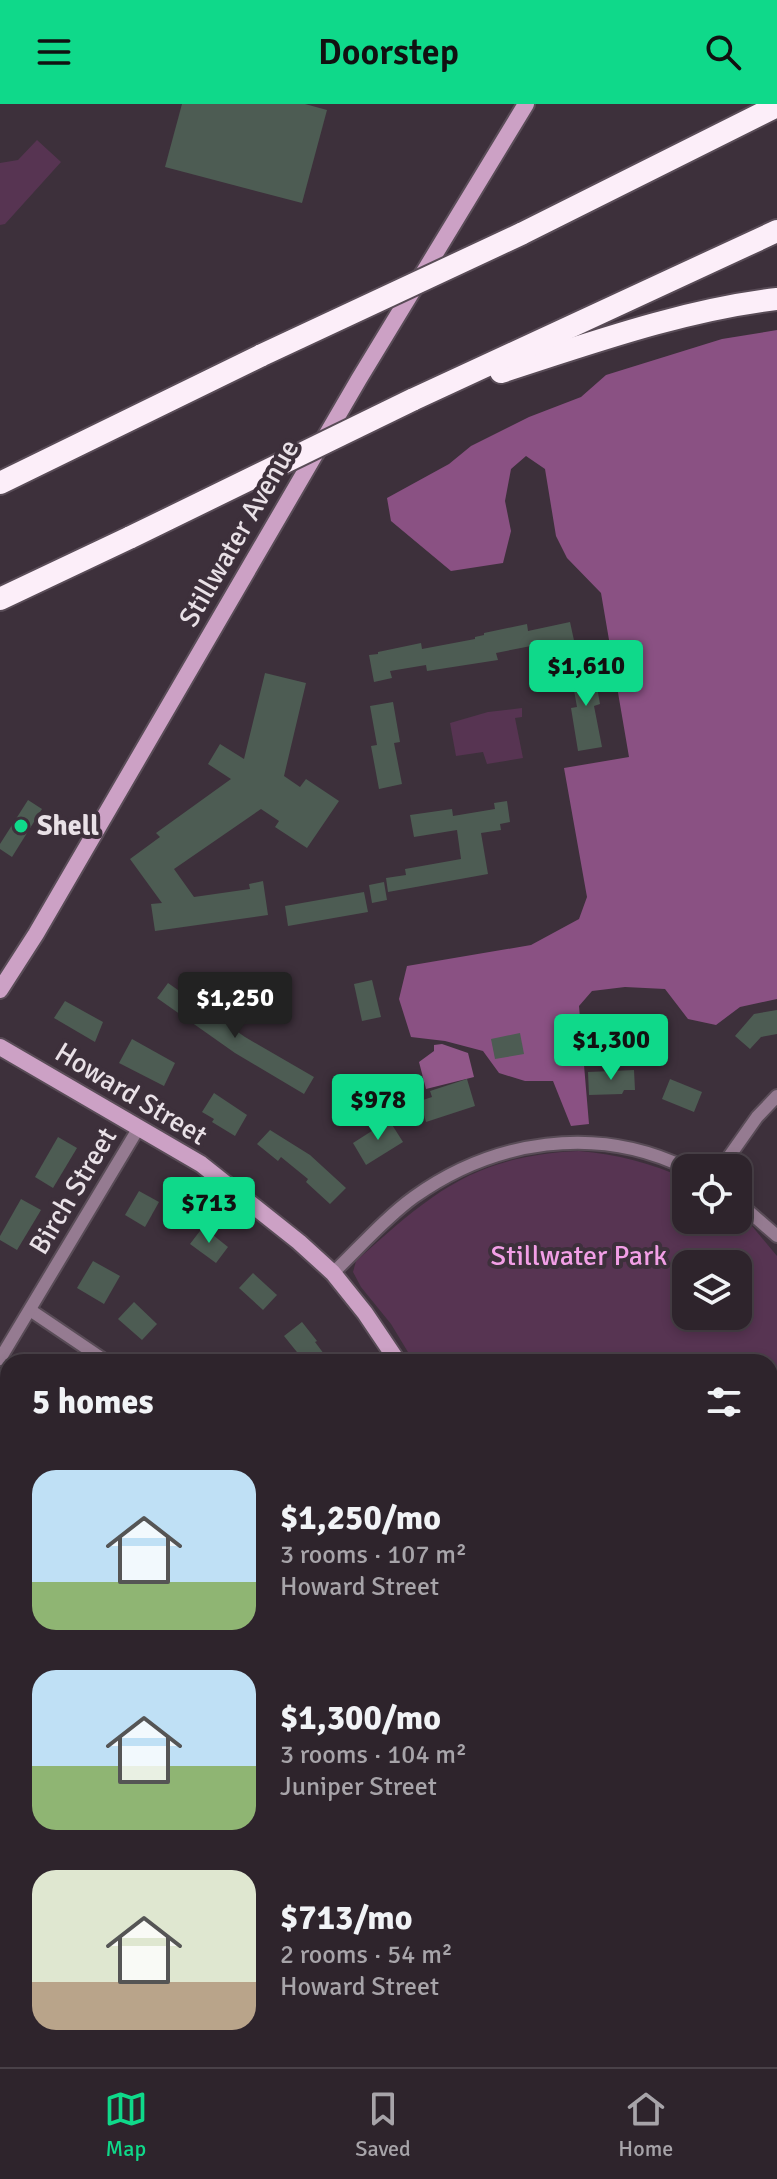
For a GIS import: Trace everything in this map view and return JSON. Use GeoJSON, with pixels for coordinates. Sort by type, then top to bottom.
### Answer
{"type":"FeatureCollection","features":[{"type":"Feature","properties":{"kind":"highway"},"geometry":{"type":"LineString","coordinates":[[0,483],[262,355],[521,234],[777,106]]}},
{"type":"Feature","properties":{"kind":"highway"},"geometry":{"type":"LineString","coordinates":[[0,599],[412,400],[777,231]]}},
{"type":"Feature","properties":{"kind":"highway"},"geometry":{"type":"LineString","coordinates":[[412,400],[660,324],[731,305],[777,299]]}},
{"type":"Feature","properties":{"kind":"main road","name":"Stillwater Avenue"},"geometry":{"type":"LineString","coordinates":[[0,990],[36,934],[359,379],[526,104]]}},
{"type":"Feature","properties":{"kind":"main road","name":"Howard Street"},"geometry":{"type":"LineString","coordinates":[[0,1047],[201,1164],[333,1273],[393,1354]]}},
{"type":"Feature","properties":{"kind":"street"},"geometry":{"type":"LineString","coordinates":[[731,1154],[757,1117],[777,1096]]}},
{"type":"Feature","properties":{"kind":"street","name":"Birch Street"},"geometry":{"type":"LineString","coordinates":[[3,1354],[138,1129]]}},
{"type":"Feature","properties":{"kind":"street"},"geometry":{"type":"LineString","coordinates":[[333,1273],[412,1199],[450,1174],[484,1158],[524,1148],[587,1142],[633,1148],[672,1161]]}},
{"type":"Feature","properties":{"kind":"street"},"geometry":{"type":"LineString","coordinates":[[752,1214],[777,1236]]}},
{"type":"Feature","properties":{"kind":"street"},"geometry":{"type":"LineString","coordinates":[[30,1310],[95,1354]]}},
{"type":"Feature","properties":{"kind":"green space"},"geometry":{"type":"Polygon","coordinates":[[[37,140],[61,162],[5,224],[0,225],[0,163],[18,160],[37,140]]]}},
{"type":"Feature","properties":{"kind":"green space"},"geometry":{"type":"Polygon","coordinates":[[[522,708],[522,717],[515,718],[523,758],[487,764],[483,752],[456,756],[450,723],[488,712],[522,708]]]}},
{"type":"Feature","properties":{"kind":"green space","name":"Stillwater Park"},"geometry":{"type":"Polygon","coordinates":[[[579,1151],[634,1160],[672,1173],[672,1234],[752,1234],[752,1226],[777,1256],[777,1354],[409,1354],[391,1324],[361,1287],[353,1272],[356,1261],[432,1198],[482,1170],[542,1154],[579,1151]]]}},
{"type":"Feature","properties":{"kind":"shaded area"},"geometry":{"type":"Polygon","coordinates":[[[777,330],[777,999],[740,1007],[716,1025],[688,1019],[665,989],[625,987],[592,991],[579,1006],[589,1124],[571,1126],[553,1081],[525,1081],[499,1073],[483,1051],[445,1041],[411,1037],[399,999],[407,966],[531,945],[579,919],[587,897],[564,768],[629,757],[601,593],[567,558],[556,536],[545,469],[526,456],[511,469],[505,501],[511,531],[503,563],[451,571],[391,521],[387,498],[449,464],[471,446],[529,417],[581,397],[606,375],[722,339],[777,330]]]}},
{"type":"Feature","properties":{"kind":"shaded area"},"geometry":{"type":"Polygon","coordinates":[[[595,1024],[620,1024],[625,1029],[625,1035],[617,1041],[597,1042],[591,1036],[595,1024]]]}},
{"type":"Feature","properties":{"kind":"shaded area"},"geometry":{"type":"Polygon","coordinates":[[[442,1044],[468,1053],[474,1077],[426,1089],[419,1062],[434,1051],[434,1045],[442,1044]]]}},
{"type":"Feature","properties":{"kind":"building"},"geometry":{"type":"Polygon","coordinates":[[[182,104],[305,104],[327,110],[302,203],[165,167],[182,104]]]}},
{"type":"Feature","properties":{"kind":"building"},"geometry":{"type":"Polygon","coordinates":[[[570,622],[575,645],[533,653],[531,646],[496,653],[498,660],[427,671],[426,665],[390,671],[392,678],[374,682],[369,655],[378,652],[421,643],[422,649],[475,639],[484,633],[527,624],[528,631],[570,622]]]}},
{"type":"Feature","properties":{"kind":"building"},"geometry":{"type":"Polygon","coordinates":[[[593,664],[600,704],[594,706],[602,747],[578,751],[571,708],[577,707],[570,668],[593,664]]]}},
{"type":"Feature","properties":{"kind":"building"},"geometry":{"type":"Polygon","coordinates":[[[265,673],[306,683],[284,776],[300,787],[306,779],[339,801],[307,848],[275,827],[279,821],[261,809],[174,869],[194,897],[250,889],[249,884],[263,881],[268,915],[155,931],[151,904],[162,903],[130,859],[160,837],[156,833],[231,779],[208,764],[220,744],[244,759],[265,673]]]}},
{"type":"Feature","properties":{"kind":"building"},"geometry":{"type":"Polygon","coordinates":[[[393,702],[400,742],[394,743],[402,784],[379,789],[371,746],[377,745],[370,706],[393,702]]]}},
{"type":"Feature","properties":{"kind":"building","name":"Shell"},"geometry":{"type":"Polygon","coordinates":[[[28,800],[42,809],[12,857],[0,849],[0,844],[28,800]]]}},
{"type":"Feature","properties":{"kind":"building"},"geometry":{"type":"Polygon","coordinates":[[[507,801],[510,822],[500,824],[501,830],[481,833],[488,874],[388,892],[386,878],[406,875],[405,869],[461,859],[457,830],[414,837],[410,815],[452,809],[453,816],[495,809],[494,803],[507,801]]]}},
{"type":"Feature","properties":{"kind":"building"},"geometry":{"type":"Polygon","coordinates":[[[384,882],[387,900],[372,903],[369,885],[384,882]]]}},
{"type":"Feature","properties":{"kind":"building"},"geometry":{"type":"Polygon","coordinates":[[[364,892],[368,912],[288,926],[285,906],[364,892]]]}},
{"type":"Feature","properties":{"kind":"building"},"geometry":{"type":"Polygon","coordinates":[[[372,980],[381,1017],[362,1021],[354,984],[372,980]]]}},
{"type":"Feature","properties":{"kind":"building"},"geometry":{"type":"Polygon","coordinates":[[[168,983],[245,1037],[314,1077],[304,1094],[235,1053],[157,998],[168,983]]]}},
{"type":"Feature","properties":{"kind":"building"},"geometry":{"type":"Polygon","coordinates":[[[65,1001],[103,1022],[95,1042],[54,1018],[65,1001]]]}},
{"type":"Feature","properties":{"kind":"building"},"geometry":{"type":"Polygon","coordinates":[[[777,1010],[777,1034],[761,1037],[750,1049],[735,1036],[754,1014],[777,1010]]]}},
{"type":"Feature","properties":{"kind":"building"},"geometry":{"type":"Polygon","coordinates":[[[520,1033],[524,1054],[495,1059],[491,1039],[520,1033]]]}},
{"type":"Feature","properties":{"kind":"building"},"geometry":{"type":"Polygon","coordinates":[[[132,1039],[175,1063],[164,1086],[119,1063],[132,1039]]]}},
{"type":"Feature","properties":{"kind":"building"},"geometry":{"type":"Polygon","coordinates":[[[634,1070],[635,1090],[624,1090],[622,1094],[589,1095],[588,1072],[634,1070]]]}},
{"type":"Feature","properties":{"kind":"building"},"geometry":{"type":"Polygon","coordinates":[[[467,1079],[475,1106],[426,1122],[420,1101],[432,1097],[430,1091],[467,1079]]]}},
{"type":"Feature","properties":{"kind":"building"},"geometry":{"type":"Polygon","coordinates":[[[670,1079],[702,1092],[694,1112],[662,1099],[670,1079]]]}},
{"type":"Feature","properties":{"kind":"building"},"geometry":{"type":"Polygon","coordinates":[[[214,1093],[247,1115],[235,1136],[202,1112],[214,1093]]]}},
{"type":"Feature","properties":{"kind":"building"},"geometry":{"type":"Polygon","coordinates":[[[389,1120],[403,1142],[366,1165],[353,1143],[389,1120]]]}},
{"type":"Feature","properties":{"kind":"building"},"geometry":{"type":"Polygon","coordinates":[[[270,1130],[310,1155],[346,1188],[330,1204],[306,1182],[308,1179],[281,1157],[278,1161],[257,1144],[270,1130]]]}},
{"type":"Feature","properties":{"kind":"building"},"geometry":{"type":"Polygon","coordinates":[[[58,1137],[77,1148],[53,1188],[35,1177],[58,1137]]]}},
{"type":"Feature","properties":{"kind":"building"},"geometry":{"type":"Polygon","coordinates":[[[139,1191],[159,1202],[145,1227],[125,1215],[139,1191]]]}},
{"type":"Feature","properties":{"kind":"building"},"geometry":{"type":"Polygon","coordinates":[[[21,1199],[41,1210],[17,1250],[0,1240],[0,1236],[21,1199]]]}},
{"type":"Feature","properties":{"kind":"building"},"geometry":{"type":"Polygon","coordinates":[[[203,1227],[228,1247],[216,1263],[190,1244],[203,1227]]]}},
{"type":"Feature","properties":{"kind":"building"},"geometry":{"type":"Polygon","coordinates":[[[93,1261],[120,1276],[104,1304],[77,1288],[93,1261]]]}},
{"type":"Feature","properties":{"kind":"building"},"geometry":{"type":"Polygon","coordinates":[[[253,1273],[277,1295],[263,1310],[239,1288],[253,1273]]]}},
{"type":"Feature","properties":{"kind":"building"},"geometry":{"type":"Polygon","coordinates":[[[134,1302],[157,1324],[142,1340],[118,1319],[134,1302]]]}},
{"type":"Feature","properties":{"kind":"building"},"geometry":{"type":"Polygon","coordinates":[[[302,1322],[324,1354],[299,1354],[284,1336],[302,1322]]]}},
{"type":"Feature","properties":{"kind":"place","name":"Shell"},"geometry":{"type":"Point","coordinates":[21,826]}}]}
